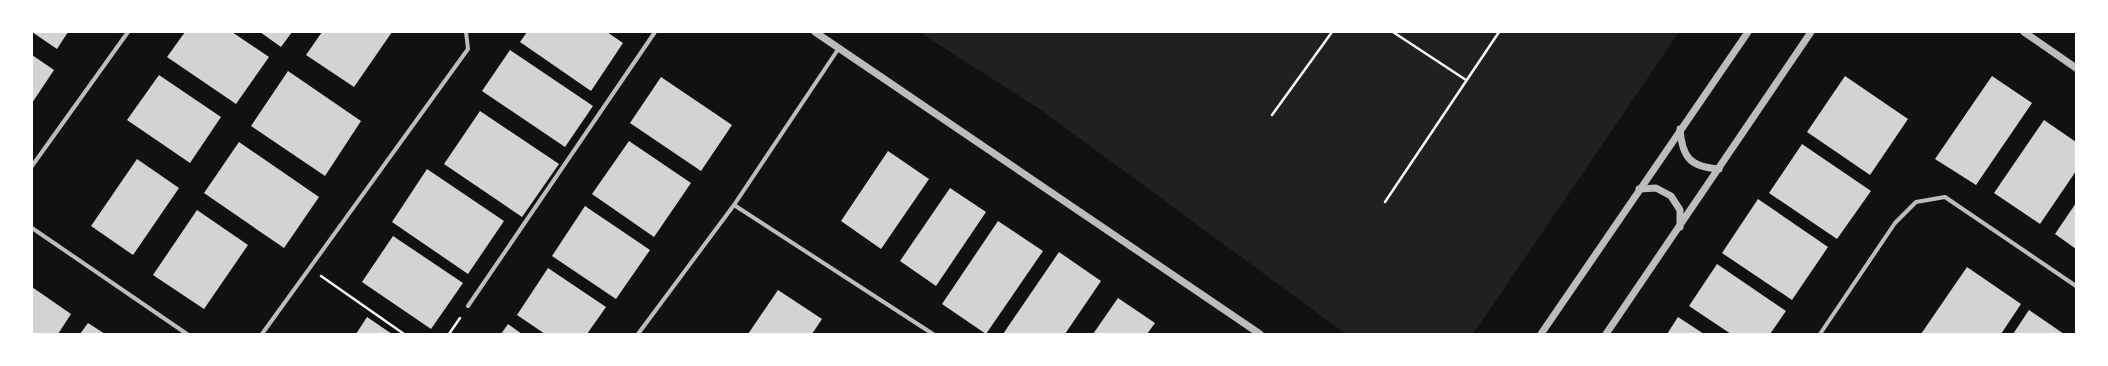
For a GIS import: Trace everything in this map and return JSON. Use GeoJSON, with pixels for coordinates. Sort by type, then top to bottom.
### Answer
{"type":"FeatureCollection","features":[{"type":"Feature","properties":{"kind":"street"},"geometry":{"type":"LineString","coordinates":[[32,166],[128,32]]}},
{"type":"Feature","properties":{"kind":"street"},"geometry":{"type":"LineString","coordinates":[[262,334],[468,49],[466,32]]}},
{"type":"Feature","properties":{"kind":"street"},"geometry":{"type":"LineString","coordinates":[[468,306],[655,32]]}},
{"type":"Feature","properties":{"kind":"street"},"geometry":{"type":"LineString","coordinates":[[816,32],[1260,334]]}},
{"type":"Feature","properties":{"kind":"street"},"geometry":{"type":"LineString","coordinates":[[1541,334],[1680,128],[1748,32]]}},
{"type":"Feature","properties":{"kind":"street"},"geometry":{"type":"LineString","coordinates":[[1606,334],[1811,32]]}},
{"type":"Feature","properties":{"kind":"street"},"geometry":{"type":"LineString","coordinates":[[2024,32],[2076,68]]}},
{"type":"Feature","properties":{"kind":"street"},"geometry":{"type":"LineString","coordinates":[[638,334],[734,205],[839,48]]}},
{"type":"Feature","properties":{"kind":"street"},"geometry":{"type":"LineString","coordinates":[[1680,128],[1681,145],[1689,159],[1702,168],[1719,169]]}},
{"type":"Feature","properties":{"kind":"street"},"geometry":{"type":"LineString","coordinates":[[1639,189],[1656,188],[1671,196],[1680,210],[1680,227]]}},
{"type":"Feature","properties":{"kind":"street"},"geometry":{"type":"LineString","coordinates":[[1820,334],[1894,223],[1916,202],[1945,197],[2076,286]]}},
{"type":"Feature","properties":{"kind":"street"},"geometry":{"type":"LineString","coordinates":[[734,205],[933,334]]}},
{"type":"Feature","properties":{"kind":"street"},"geometry":{"type":"LineString","coordinates":[[32,228],[187,334]]}},
{"type":"Feature","properties":{"kind":"path"},"geometry":{"type":"LineString","coordinates":[[1272,115],[1332,32]]}},
{"type":"Feature","properties":{"kind":"path"},"geometry":{"type":"LineString","coordinates":[[1393,32],[1466,80]]}},
{"type":"Feature","properties":{"kind":"path"},"geometry":{"type":"LineString","coordinates":[[1385,202],[1499,32]]}},
{"type":"Feature","properties":{"kind":"path"},"geometry":{"type":"LineString","coordinates":[[309,268],[404,334]]}},
{"type":"Feature","properties":{"kind":"path"},"geometry":{"type":"LineString","coordinates":[[448,334],[468,306]]}},
{"type":"Feature","properties":{"kind":"shaded area"},"geometry":{"type":"Polygon","coordinates":[[[919,32],[1679,32],[1473,334],[1346,334],[1041,110],[919,32]]]}},
{"type":"Feature","properties":{"kind":"building"},"geometry":{"type":"Polygon","coordinates":[[[32,32],[68,32],[57,49],[32,32]]]}},
{"type":"Feature","properties":{"kind":"building"},"geometry":{"type":"Polygon","coordinates":[[[185,32],[232,32],[269,57],[236,104],[167,57],[185,32]]]}},
{"type":"Feature","properties":{"kind":"building"},"geometry":{"type":"Polygon","coordinates":[[[260,32],[292,32],[281,47],[260,32]]]}},
{"type":"Feature","properties":{"kind":"building"},"geometry":{"type":"Polygon","coordinates":[[[322,32],[392,32],[354,87],[306,55],[322,32]]]}},
{"type":"Feature","properties":{"kind":"building"},"geometry":{"type":"Polygon","coordinates":[[[527,32],[607,32],[623,43],[591,91],[520,42],[527,32]]]}},
{"type":"Feature","properties":{"kind":"building"},"geometry":{"type":"Polygon","coordinates":[[[510,50],[593,106],[565,147],[482,91],[510,50]]]}},
{"type":"Feature","properties":{"kind":"building"},"geometry":{"type":"Polygon","coordinates":[[[32,55],[54,70],[32,103],[32,55]]]}},
{"type":"Feature","properties":{"kind":"building"},"geometry":{"type":"Polygon","coordinates":[[[288,71],[361,121],[325,176],[251,126],[288,71]]]}},
{"type":"Feature","properties":{"kind":"building"},"geometry":{"type":"Polygon","coordinates":[[[159,75],[221,117],[190,163],[127,120],[159,75]]]}},
{"type":"Feature","properties":{"kind":"building"},"geometry":{"type":"Polygon","coordinates":[[[1845,76],[1908,119],[1870,175],[1807,132],[1845,76]]]}},
{"type":"Feature","properties":{"kind":"building"},"geometry":{"type":"Polygon","coordinates":[[[1992,76],[2032,103],[1976,185],[1935,159],[1992,76]]]}},
{"type":"Feature","properties":{"kind":"building"},"geometry":{"type":"Polygon","coordinates":[[[661,77],[732,125],[701,171],[630,123],[661,77]]]}},
{"type":"Feature","properties":{"kind":"building"},"geometry":{"type":"Polygon","coordinates":[[[480,111],[559,164],[522,217],[444,164],[480,111]]]}},
{"type":"Feature","properties":{"kind":"building"},"geometry":{"type":"Polygon","coordinates":[[[2044,120],[2076,142],[2076,171],[2040,224],[1994,193],[2044,120]]]}},
{"type":"Feature","properties":{"kind":"building"},"geometry":{"type":"Polygon","coordinates":[[[629,141],[691,183],[654,237],[592,194],[629,141]]]}},
{"type":"Feature","properties":{"kind":"building"},"geometry":{"type":"Polygon","coordinates":[[[239,142],[319,197],[284,248],[204,193],[239,142]]]}},
{"type":"Feature","properties":{"kind":"building"},"geometry":{"type":"Polygon","coordinates":[[[1802,144],[1871,191],[1837,239],[1769,193],[1802,144]]]}},
{"type":"Feature","properties":{"kind":"building"},"geometry":{"type":"Polygon","coordinates":[[[888,151],[929,179],[881,249],[841,221],[888,151]]]}},
{"type":"Feature","properties":{"kind":"building"},"geometry":{"type":"Polygon","coordinates":[[[137,159],[179,188],[133,255],[91,226],[137,159]]]}},
{"type":"Feature","properties":{"kind":"building"},"geometry":{"type":"Polygon","coordinates":[[[427,169],[504,221],[468,274],[392,222],[427,169]]]}},
{"type":"Feature","properties":{"kind":"building"},"geometry":{"type":"Polygon","coordinates":[[[950,188],[986,212],[936,286],[900,261],[950,188]]]}},
{"type":"Feature","properties":{"kind":"building"},"geometry":{"type":"Polygon","coordinates":[[[1758,199],[1828,247],[1792,300],[1722,253],[1758,199]]]}},
{"type":"Feature","properties":{"kind":"building"},"geometry":{"type":"Polygon","coordinates":[[[2076,203],[2076,249],[2055,234],[2076,203]]]}},
{"type":"Feature","properties":{"kind":"building"},"geometry":{"type":"Polygon","coordinates":[[[585,206],[650,250],[616,299],[552,256],[585,206]]]}},
{"type":"Feature","properties":{"kind":"building"},"geometry":{"type":"Polygon","coordinates":[[[197,210],[248,245],[204,309],[153,275],[197,210]]]}},
{"type":"Feature","properties":{"kind":"building"},"geometry":{"type":"Polygon","coordinates":[[[998,221],[1043,251],[986,334],[942,304],[998,221]]]}},
{"type":"Feature","properties":{"kind":"building"},"geometry":{"type":"Polygon","coordinates":[[[393,236],[463,283],[431,329],[362,282],[393,236]]]}},
{"type":"Feature","properties":{"kind":"building"},"geometry":{"type":"Polygon","coordinates":[[[1059,252],[1101,281],[1065,334],[1003,334],[1059,252]]]}},
{"type":"Feature","properties":{"kind":"building"},"geometry":{"type":"Polygon","coordinates":[[[1717,264],[1786,311],[1770,334],[1731,334],[1689,306],[1717,264]]]}},
{"type":"Feature","properties":{"kind":"building"},"geometry":{"type":"Polygon","coordinates":[[[1967,267],[2021,304],[2001,334],[1921,334],[1967,267]]]}},
{"type":"Feature","properties":{"kind":"building"},"geometry":{"type":"Polygon","coordinates":[[[548,268],[606,307],[587,334],[545,334],[517,315],[548,268]]]}},
{"type":"Feature","properties":{"kind":"building"},"geometry":{"type":"Polygon","coordinates":[[[32,287],[71,314],[58,334],[32,334],[32,287]]]}},
{"type":"Feature","properties":{"kind":"building"},"geometry":{"type":"Polygon","coordinates":[[[778,290],[822,319],[812,334],[748,334],[778,290]]]}},
{"type":"Feature","properties":{"kind":"building"},"geometry":{"type":"Polygon","coordinates":[[[1118,298],[1155,323],[1147,334],[1093,334],[1118,298]]]}},
{"type":"Feature","properties":{"kind":"building"},"geometry":{"type":"Polygon","coordinates":[[[2029,310],[2064,334],[2013,334],[2029,310]]]}},
{"type":"Feature","properties":{"kind":"building"},"geometry":{"type":"Polygon","coordinates":[[[367,317],[392,334],[356,334],[367,317]]]}},
{"type":"Feature","properties":{"kind":"building"},"geometry":{"type":"Polygon","coordinates":[[[1678,317],[1704,334],[1667,334],[1678,317]]]}},
{"type":"Feature","properties":{"kind":"building"},"geometry":{"type":"Polygon","coordinates":[[[88,323],[105,334],[80,334],[88,323]]]}},
{"type":"Feature","properties":{"kind":"building"},"geometry":{"type":"Polygon","coordinates":[[[508,324],[522,334],[501,334],[508,324]]]}}]}
